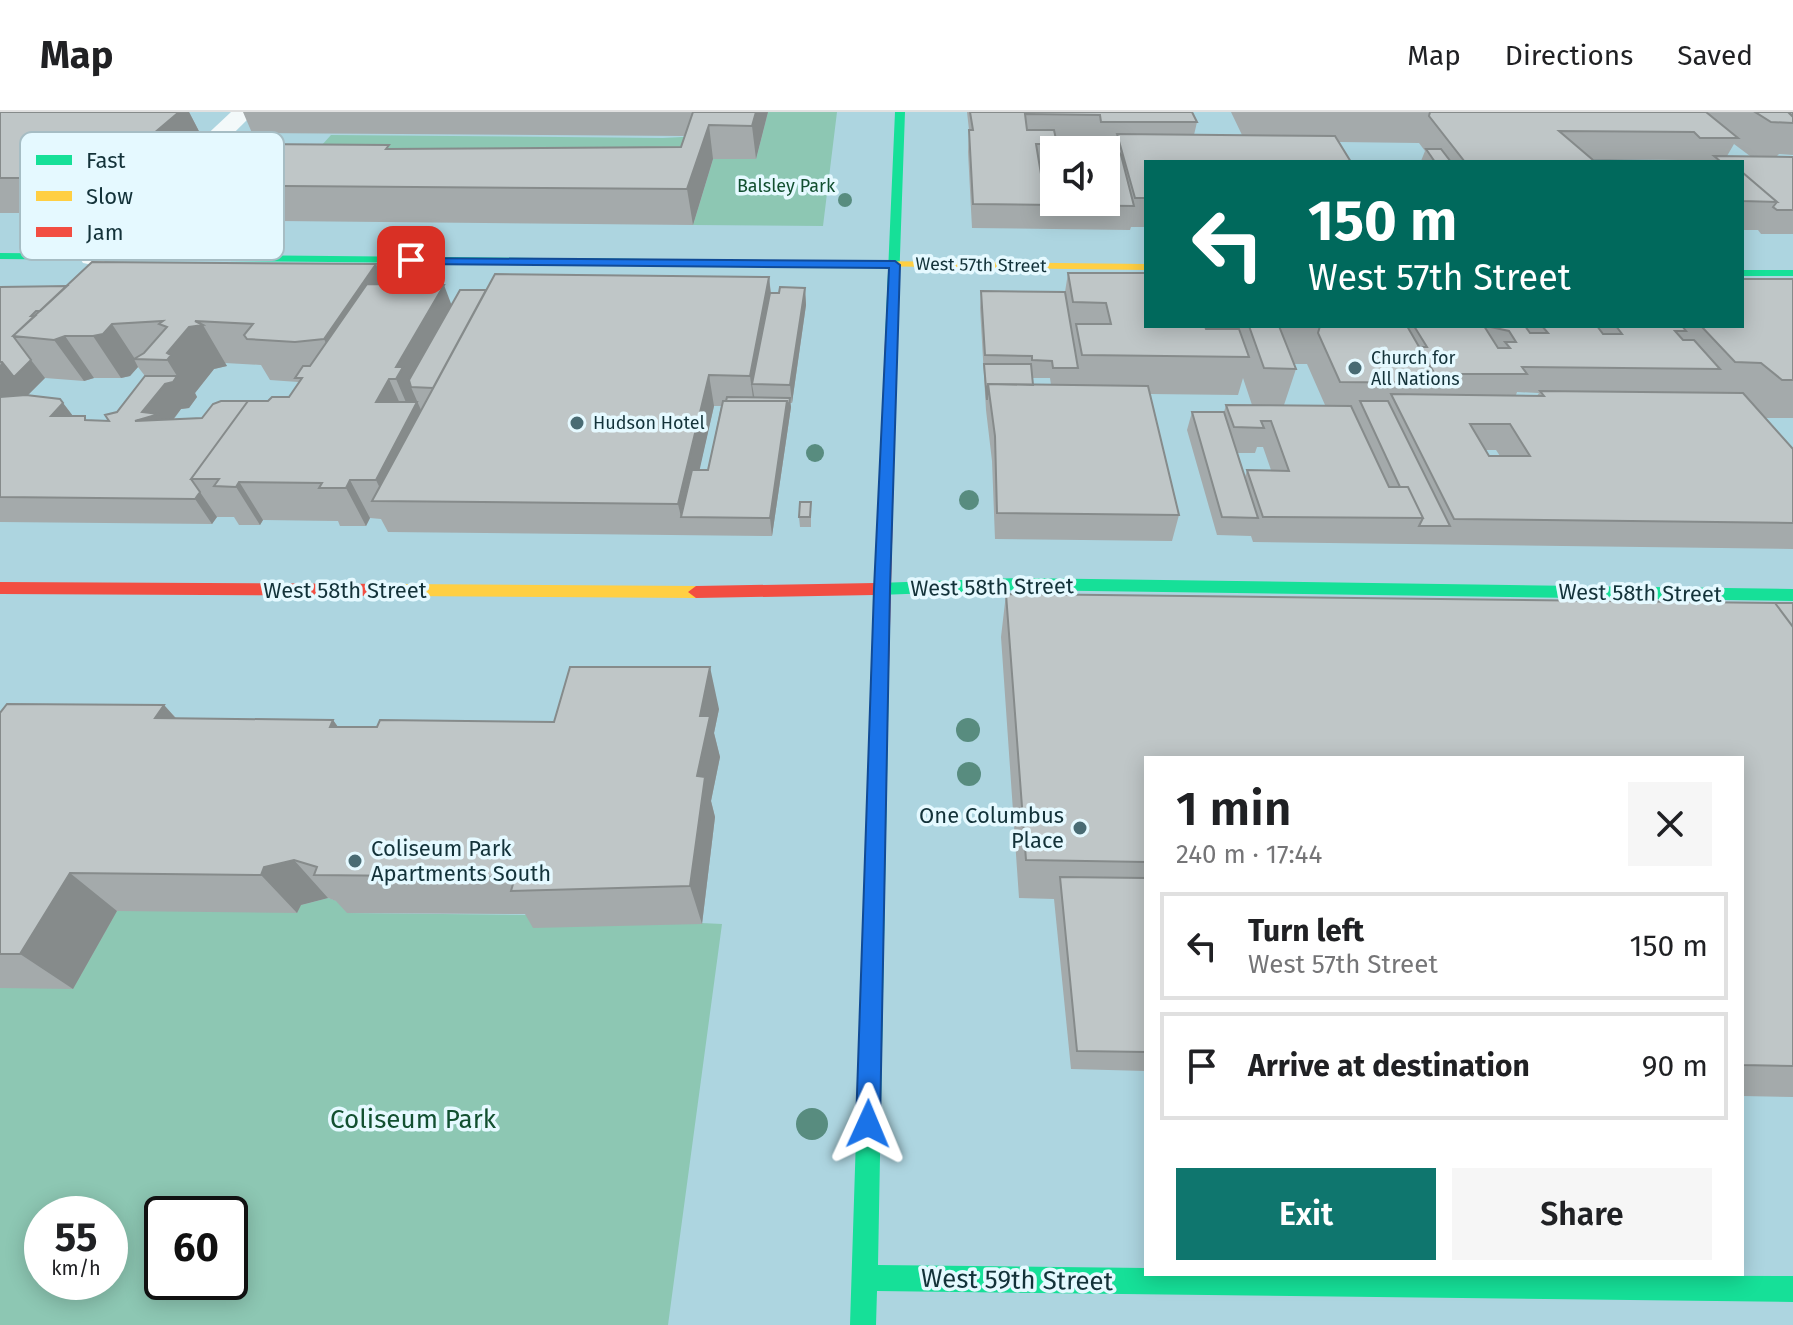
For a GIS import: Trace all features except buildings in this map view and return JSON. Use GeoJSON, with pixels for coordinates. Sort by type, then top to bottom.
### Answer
{"type":"FeatureCollection","features":[{"type":"Feature","properties":{"kind":"main road"},"geometry":{"type":"LineString","coordinates":[[863,1325],[882,589],[900,112]]}},
{"type":"Feature","properties":{"kind":"main road","name":"West 57th Street"},"geometry":{"type":"LineString","coordinates":[[0,256],[20,256]]}},
{"type":"Feature","properties":{"kind":"main road","name":"West 57th Street"},"geometry":{"type":"LineString","coordinates":[[284,259],[1144,267]]}},
{"type":"Feature","properties":{"kind":"main road"},"geometry":{"type":"LineString","coordinates":[[1744,273],[1793,273]]}},
{"type":"Feature","properties":{"kind":"main road","name":"West 58th Street"},"geometry":{"type":"LineString","coordinates":[[0,588],[757,592],[1018,584],[1793,595]]}},
{"type":"Feature","properties":{"kind":"main road","name":"West 59th Street"},"geometry":{"type":"LineString","coordinates":[[864,1278],[1793,1289]]}},
{"type":"Feature","properties":{"kind":"street"},"geometry":{"type":"LineString","coordinates":[[223,132],[244,112]]}},
{"type":"Feature","properties":{"kind":"green space","name":"Balsley Park"},"geometry":{"type":"Polygon","coordinates":[[[768,112],[837,112],[823,226],[693,225],[713,159],[756,159],[768,112]]]}},
{"type":"Feature","properties":{"kind":"green space"},"geometry":{"type":"Polygon","coordinates":[[[331,135],[701,136],[686,181],[292,178],[331,135]]]}},
{"type":"Feature","properties":{"kind":"green space","name":"Coliseum Park"},"geometry":{"type":"Polygon","coordinates":[[[328,898],[350,905],[348,913],[537,915],[722,924],[668,1325],[0,1325],[0,988],[117,911],[301,905],[328,898]]]}},
{"type":"Feature","properties":{"kind":"traffic: fast"},"geometry":{"type":"LineString","coordinates":[[891,341],[900,112]]}},
{"type":"Feature","properties":{"kind":"traffic: fast"},"geometry":{"type":"LineString","coordinates":[[0,256],[20,256]]}},
{"type":"Feature","properties":{"kind":"traffic: fast"},"geometry":{"type":"LineString","coordinates":[[284,259],[869,264]]}},
{"type":"Feature","properties":{"kind":"traffic: fast"},"geometry":{"type":"LineString","coordinates":[[1744,273],[1793,273]]}},
{"type":"Feature","properties":{"kind":"traffic: fast"},"geometry":{"type":"LineString","coordinates":[[878,589],[1018,584],[1793,595]]}},
{"type":"Feature","properties":{"kind":"traffic: fast"},"geometry":{"type":"LineString","coordinates":[[863,1325],[880,669]]}},
{"type":"Feature","properties":{"kind":"traffic: fast"},"geometry":{"type":"LineString","coordinates":[[864,1278],[1793,1289]]}},
{"type":"Feature","properties":{"kind":"traffic: slow"},"geometry":{"type":"LineString","coordinates":[[869,264],[1144,267]]}},
{"type":"Feature","properties":{"kind":"traffic: slow"},"geometry":{"type":"LineString","coordinates":[[400,590],[696,592]]}},
{"type":"Feature","properties":{"kind":"traffic: jam"},"geometry":{"type":"LineString","coordinates":[[880,669],[891,341]]}},
{"type":"Feature","properties":{"kind":"traffic: jam"},"geometry":{"type":"LineString","coordinates":[[0,588],[400,590]]}},
{"type":"Feature","properties":{"kind":"traffic: jam"},"geometry":{"type":"LineString","coordinates":[[696,592],[878,589]]}},
{"type":"Feature","properties":{"kind":"place","name":"Church for All Nations"},"geometry":{"type":"Point","coordinates":[1355,368]}},
{"type":"Feature","properties":{"kind":"place","name":"Hudson Hotel"},"geometry":{"type":"Point","coordinates":[577,423]}},
{"type":"Feature","properties":{"kind":"place","name":"One Columbus Place"},"geometry":{"type":"Point","coordinates":[1080,828]}},
{"type":"Feature","properties":{"kind":"place","name":"Coliseum Park Apartments South"},"geometry":{"type":"Point","coordinates":[355,861]}},
{"type":"Feature","properties":{"kind":"route"},"geometry":{"type":"LineString","coordinates":[[411,260],[895,265],[882,589],[868,1124]]}}]}
